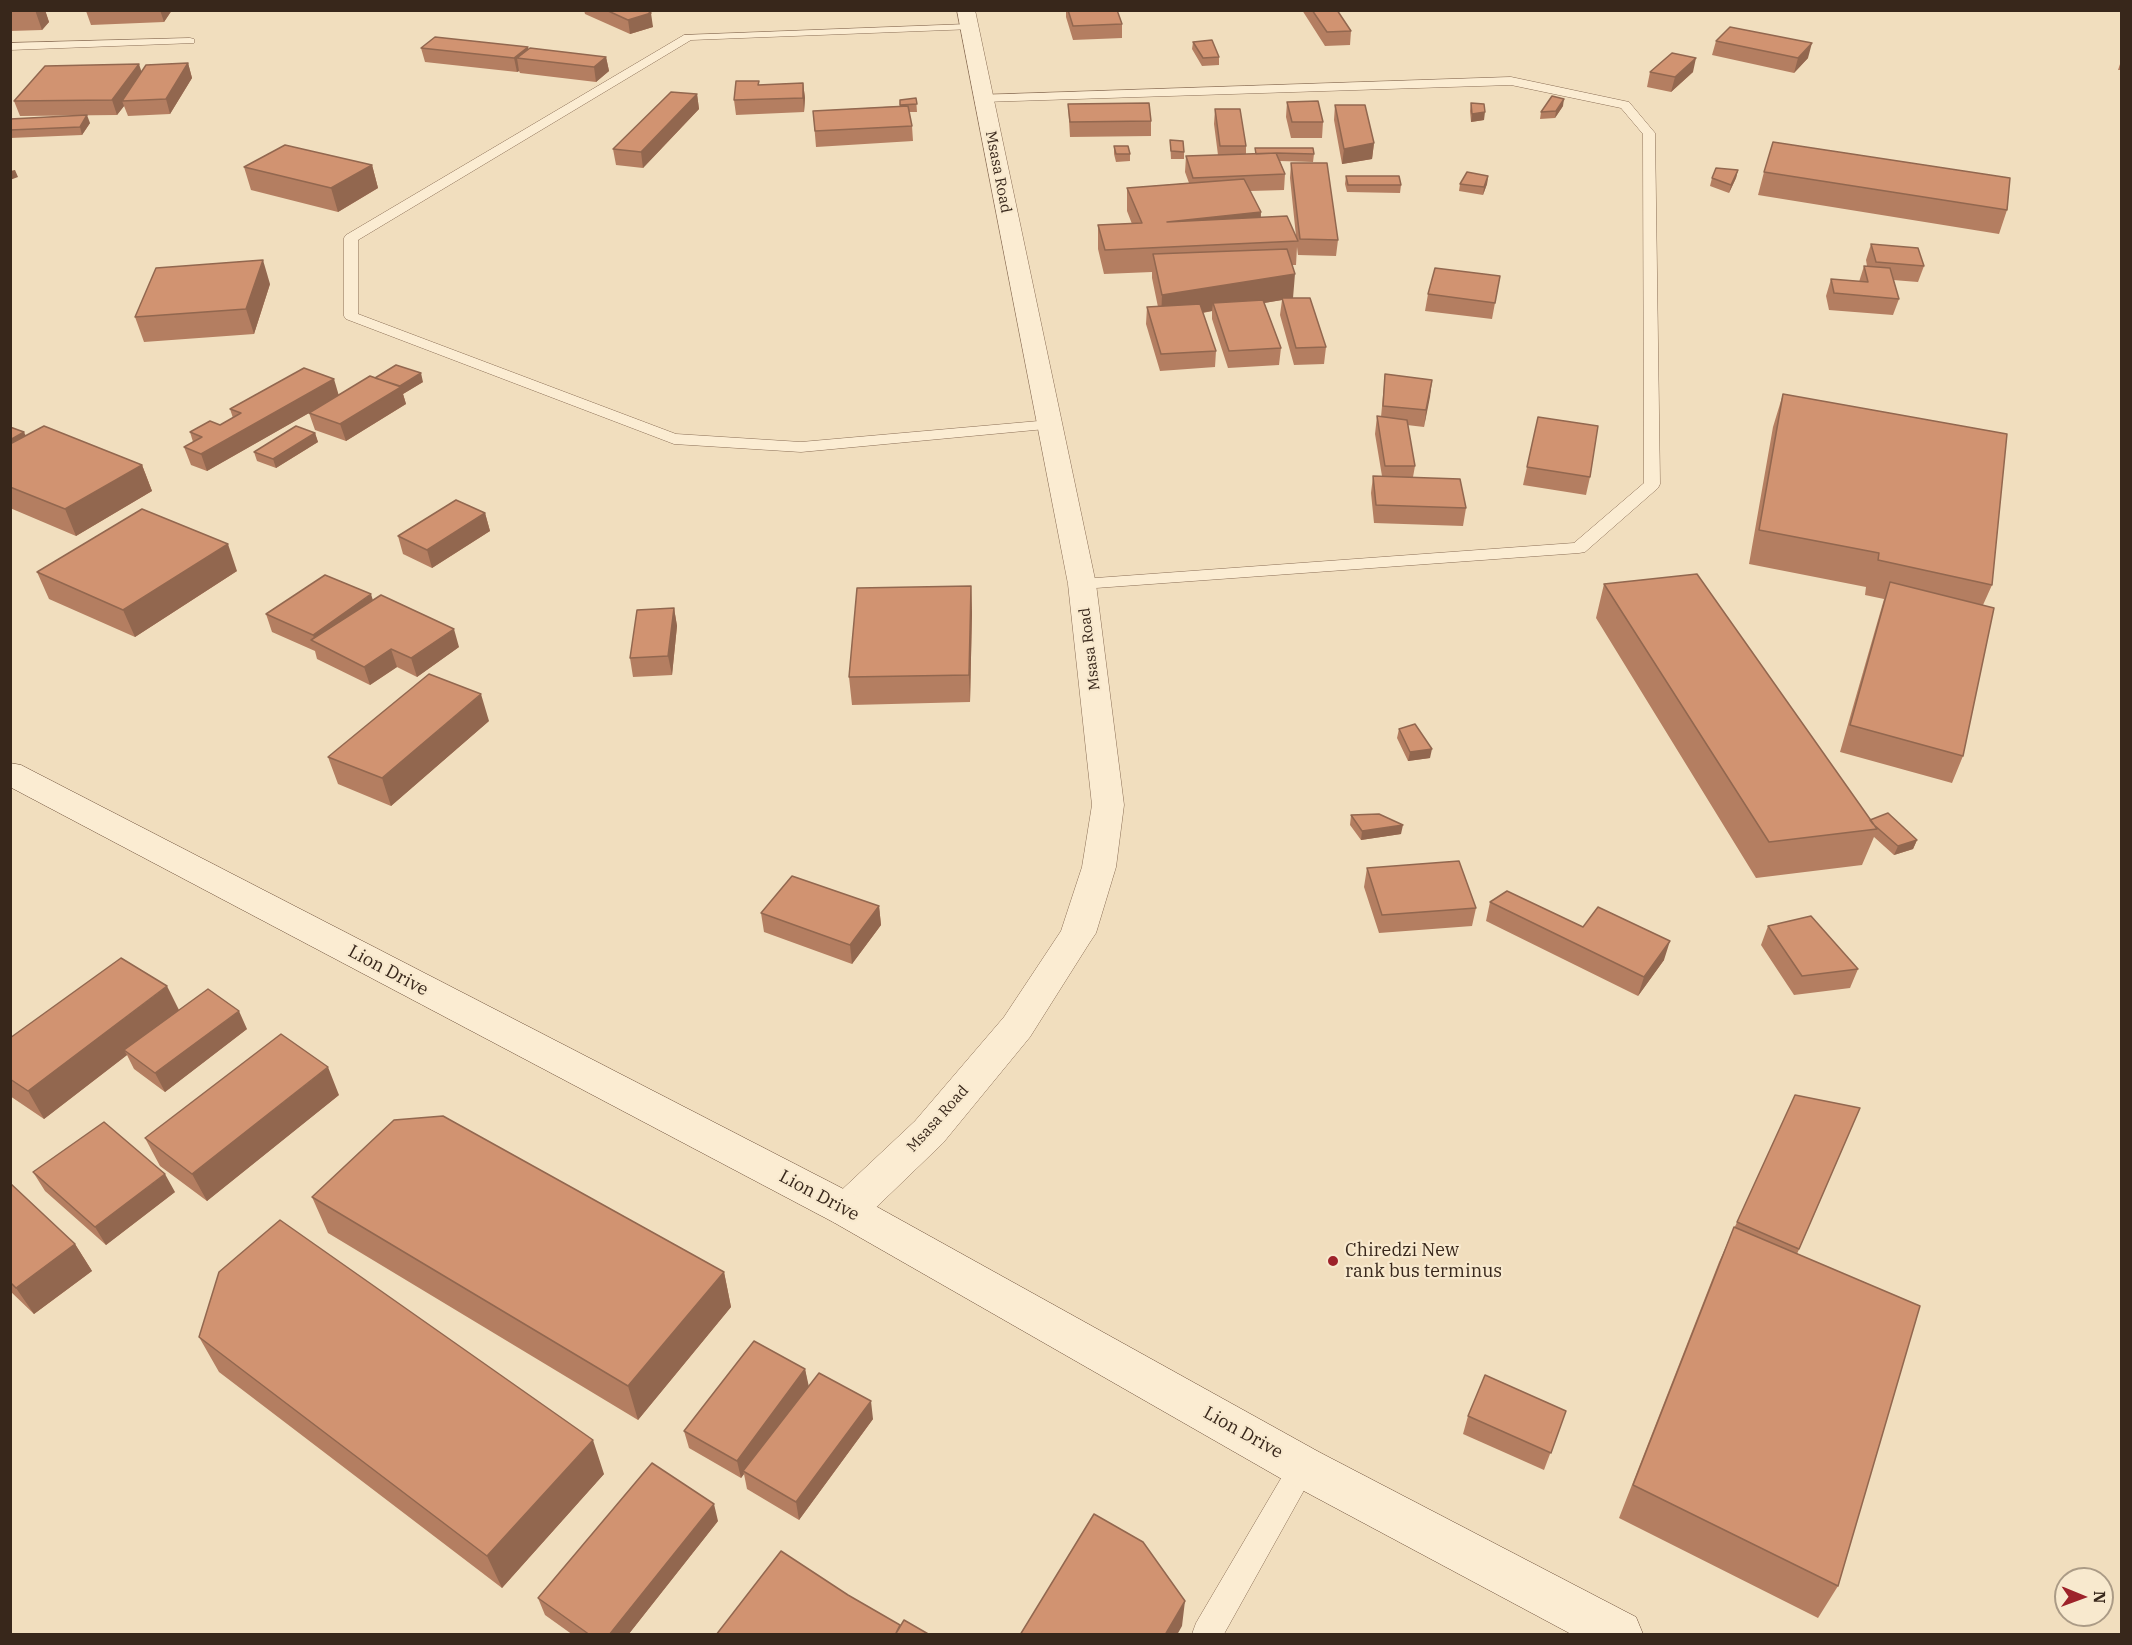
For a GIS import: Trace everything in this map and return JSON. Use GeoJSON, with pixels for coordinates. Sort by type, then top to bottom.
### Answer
{"type":"FeatureCollection","features":[{"type":"Feature","properties":{"kind":"street","name":"Msasa Road"},"geometry":{"type":"LineString","coordinates":[[847,1210],[929,1132],[1017,1027],[1078,933],[1099,867],[1108,805],[1082,584],[967,19]]}},
{"type":"Feature","properties":{"kind":"street","name":"Lion Drive"},"geometry":{"type":"LineString","coordinates":[[10,773],[847,1210],[1303,1467],[1619,1635]]}},
{"type":"Feature","properties":{"kind":"lane"},"geometry":{"type":"LineString","coordinates":[[967,19],[688,37],[351,238],[351,316],[674,439],[801,447],[1050,425]]}},
{"type":"Feature","properties":{"kind":"lane"},"geometry":{"type":"LineString","coordinates":[[10,47],[190,41]]}},
{"type":"Feature","properties":{"kind":"lane"},"geometry":{"type":"LineString","coordinates":[[983,98],[1511,81],[1625,105],[1648,133],[1652,484],[1579,548],[1082,584]]}},
{"type":"Feature","properties":{"kind":"lane"},"geometry":{"type":"LineString","coordinates":[[1207,1635],[1303,1467]]}},
{"type":"Feature","properties":{"kind":"building"},"geometry":{"type":"Polygon","coordinates":[[[606,10],[646,10],[651,13],[628,20],[606,10]]]}},
{"type":"Feature","properties":{"kind":"building"},"geometry":{"type":"Polygon","coordinates":[[[1068,10],[1117,10],[1122,24],[1073,26],[1068,10]]]}},
{"type":"Feature","properties":{"kind":"building"},"geometry":{"type":"Polygon","coordinates":[[[1312,10],[1337,10],[1351,31],[1327,32],[1312,10]]]}},
{"type":"Feature","properties":{"kind":"building"},"geometry":{"type":"Polygon","coordinates":[[[1730,27],[1812,43],[1798,58],[1716,41],[1730,27]]]}},
{"type":"Feature","properties":{"kind":"building"},"geometry":{"type":"Polygon","coordinates":[[[435,37],[528,47],[514,58],[421,48],[435,37]]]}},
{"type":"Feature","properties":{"kind":"building"},"geometry":{"type":"Polygon","coordinates":[[[1212,40],[1219,57],[1203,58],[1193,42],[1212,40]]]}},
{"type":"Feature","properties":{"kind":"building"},"geometry":{"type":"Polygon","coordinates":[[[530,48],[606,57],[594,67],[517,58],[530,48]]]}},
{"type":"Feature","properties":{"kind":"building"},"geometry":{"type":"Polygon","coordinates":[[[1672,53],[1696,58],[1675,77],[1650,72],[1672,53]]]}},
{"type":"Feature","properties":{"kind":"building"},"geometry":{"type":"Polygon","coordinates":[[[188,63],[166,99],[122,101],[146,65],[188,63]]]}},
{"type":"Feature","properties":{"kind":"building"},"geometry":{"type":"Polygon","coordinates":[[[139,64],[112,100],[14,101],[45,66],[139,64]]]}},
{"type":"Feature","properties":{"kind":"building"},"geometry":{"type":"Polygon","coordinates":[[[736,81],[759,81],[758,85],[803,83],[803,98],[734,100],[736,81]]]}},
{"type":"Feature","properties":{"kind":"building"},"geometry":{"type":"Polygon","coordinates":[[[671,92],[697,94],[641,152],[613,149],[671,92]]]}},
{"type":"Feature","properties":{"kind":"building"},"geometry":{"type":"Polygon","coordinates":[[[1552,96],[1564,99],[1556,111],[1541,112],[1552,96]]]}},
{"type":"Feature","properties":{"kind":"building"},"geometry":{"type":"Polygon","coordinates":[[[916,98],[917,104],[900,105],[900,100],[916,98]]]}},
{"type":"Feature","properties":{"kind":"building"},"geometry":{"type":"Polygon","coordinates":[[[1318,101],[1323,122],[1292,122],[1287,102],[1318,101]]]}},
{"type":"Feature","properties":{"kind":"building"},"geometry":{"type":"Polygon","coordinates":[[[1149,103],[1151,121],[1070,122],[1068,104],[1149,103]]]}},
{"type":"Feature","properties":{"kind":"building"},"geometry":{"type":"Polygon","coordinates":[[[1471,103],[1484,104],[1485,112],[1472,114],[1471,103]]]}},
{"type":"Feature","properties":{"kind":"building"},"geometry":{"type":"Polygon","coordinates":[[[1335,105],[1365,105],[1374,143],[1344,149],[1335,105]]]}},
{"type":"Feature","properties":{"kind":"building"},"geometry":{"type":"Polygon","coordinates":[[[908,106],[912,126],[815,131],[813,111],[908,106]]]}},
{"type":"Feature","properties":{"kind":"building"},"geometry":{"type":"Polygon","coordinates":[[[1215,109],[1240,109],[1246,146],[1220,146],[1215,109]]]}},
{"type":"Feature","properties":{"kind":"building"},"geometry":{"type":"Polygon","coordinates":[[[87,115],[80,127],[10,130],[10,119],[87,115]]]}},
{"type":"Feature","properties":{"kind":"building"},"geometry":{"type":"Polygon","coordinates":[[[1170,140],[1183,141],[1184,152],[1171,151],[1170,140]]]}},
{"type":"Feature","properties":{"kind":"building"},"geometry":{"type":"Polygon","coordinates":[[[1773,142],[2010,178],[2007,210],[1764,172],[1773,142]]]}},
{"type":"Feature","properties":{"kind":"building"},"geometry":{"type":"Polygon","coordinates":[[[285,145],[372,165],[331,188],[244,167],[285,145]]]}},
{"type":"Feature","properties":{"kind":"building"},"geometry":{"type":"Polygon","coordinates":[[[1114,146],[1128,146],[1130,154],[1116,154],[1114,146]]]}},
{"type":"Feature","properties":{"kind":"building"},"geometry":{"type":"Polygon","coordinates":[[[1255,148],[1313,148],[1314,154],[1256,154],[1255,148]]]}},
{"type":"Feature","properties":{"kind":"building"},"geometry":{"type":"Polygon","coordinates":[[[1276,153],[1285,174],[1193,178],[1186,156],[1276,153]]]}},
{"type":"Feature","properties":{"kind":"building"},"geometry":{"type":"Polygon","coordinates":[[[1291,163],[1327,163],[1338,240],[1300,239],[1291,163]]]}},
{"type":"Feature","properties":{"kind":"building"},"geometry":{"type":"Polygon","coordinates":[[[1716,168],[1738,170],[1731,185],[1712,178],[1716,168]]]}},
{"type":"Feature","properties":{"kind":"building"},"geometry":{"type":"Polygon","coordinates":[[[1467,172],[1488,176],[1484,187],[1460,184],[1467,172]]]}},
{"type":"Feature","properties":{"kind":"building"},"geometry":{"type":"Polygon","coordinates":[[[1346,176],[1399,176],[1401,185],[1348,185],[1346,176]]]}},
{"type":"Feature","properties":{"kind":"building"},"geometry":{"type":"Polygon","coordinates":[[[1244,179],[1261,212],[1167,222],[1287,216],[1298,241],[1105,250],[1098,225],[1142,223],[1127,188],[1244,179]]]}},
{"type":"Feature","properties":{"kind":"building"},"geometry":{"type":"Polygon","coordinates":[[[1871,244],[1918,248],[1924,266],[1876,262],[1871,244]]]}},
{"type":"Feature","properties":{"kind":"building"},"geometry":{"type":"Polygon","coordinates":[[[1287,249],[1295,274],[1162,295],[1153,254],[1287,249]]]}},
{"type":"Feature","properties":{"kind":"building"},"geometry":{"type":"Polygon","coordinates":[[[263,260],[246,309],[135,317],[156,268],[263,260]]]}},
{"type":"Feature","properties":{"kind":"building"},"geometry":{"type":"Polygon","coordinates":[[[1864,266],[1890,268],[1899,299],[1834,293],[1831,279],[1868,282],[1864,266]]]}},
{"type":"Feature","properties":{"kind":"building"},"geometry":{"type":"Polygon","coordinates":[[[1435,268],[1500,276],[1495,303],[1428,294],[1435,268]]]}},
{"type":"Feature","properties":{"kind":"building"},"geometry":{"type":"Polygon","coordinates":[[[1282,298],[1310,298],[1326,347],[1296,348],[1282,298]]]}},
{"type":"Feature","properties":{"kind":"building"},"geometry":{"type":"Polygon","coordinates":[[[1263,300],[1281,348],[1229,351],[1213,303],[1263,300]]]}},
{"type":"Feature","properties":{"kind":"building"},"geometry":{"type":"Polygon","coordinates":[[[1200,304],[1216,351],[1161,354],[1147,307],[1200,304]]]}},
{"type":"Feature","properties":{"kind":"building"},"geometry":{"type":"Polygon","coordinates":[[[396,365],[421,373],[400,386],[375,378],[396,365]]]}},
{"type":"Feature","properties":{"kind":"building"},"geometry":{"type":"Polygon","coordinates":[[[304,368],[334,379],[201,454],[184,447],[202,437],[190,432],[210,421],[220,425],[241,413],[230,409],[304,368]]]}},
{"type":"Feature","properties":{"kind":"building"},"geometry":{"type":"Polygon","coordinates":[[[1385,374],[1432,380],[1426,410],[1383,406],[1385,374]]]}},
{"type":"Feature","properties":{"kind":"building"},"geometry":{"type":"Polygon","coordinates":[[[370,376],[401,387],[340,424],[309,413],[370,376]]]}},
{"type":"Feature","properties":{"kind":"building"},"geometry":{"type":"Polygon","coordinates":[[[1783,394],[2007,434],[1992,585],[1878,560],[1879,553],[1759,530],[1783,394]]]}},
{"type":"Feature","properties":{"kind":"building"},"geometry":{"type":"Polygon","coordinates":[[[1377,416],[1407,420],[1415,466],[1385,466],[1377,416]]]}},
{"type":"Feature","properties":{"kind":"building"},"geometry":{"type":"Polygon","coordinates":[[[1538,417],[1598,426],[1590,477],[1527,467],[1538,417]]]}},
{"type":"Feature","properties":{"kind":"building"},"geometry":{"type":"Polygon","coordinates":[[[44,426],[142,465],[65,509],[10,487],[10,444],[44,426]]]}},
{"type":"Feature","properties":{"kind":"building"},"geometry":{"type":"Polygon","coordinates":[[[296,426],[315,433],[273,459],[254,452],[296,426]]]}},
{"type":"Feature","properties":{"kind":"building"},"geometry":{"type":"Polygon","coordinates":[[[10,427],[24,432],[10,440],[10,427]]]}},
{"type":"Feature","properties":{"kind":"building"},"geometry":{"type":"Polygon","coordinates":[[[1373,476],[1460,479],[1466,508],[1376,505],[1373,476]]]}},
{"type":"Feature","properties":{"kind":"building"},"geometry":{"type":"Polygon","coordinates":[[[456,500],[485,513],[427,550],[398,536],[456,500]]]}},
{"type":"Feature","properties":{"kind":"building"},"geometry":{"type":"Polygon","coordinates":[[[142,509],[228,544],[123,610],[37,572],[142,509]]]}},
{"type":"Feature","properties":{"kind":"building"},"geometry":{"type":"Polygon","coordinates":[[[1697,574],[1877,829],[1769,842],[1604,584],[1697,574]]]}},
{"type":"Feature","properties":{"kind":"building"},"geometry":{"type":"Polygon","coordinates":[[[325,575],[371,594],[313,635],[266,614],[325,575]]]}},
{"type":"Feature","properties":{"kind":"building"},"geometry":{"type":"Polygon","coordinates":[[[1890,582],[1994,608],[1963,756],[1850,725],[1890,582]]]}},
{"type":"Feature","properties":{"kind":"building"},"geometry":{"type":"Polygon","coordinates":[[[971,586],[969,675],[849,677],[857,588],[971,586]]]}},
{"type":"Feature","properties":{"kind":"building"},"geometry":{"type":"Polygon","coordinates":[[[381,595],[454,629],[411,658],[391,649],[364,667],[311,640],[381,595]]]}},
{"type":"Feature","properties":{"kind":"building"},"geometry":{"type":"Polygon","coordinates":[[[674,608],[668,656],[630,658],[637,610],[674,608]]]}},
{"type":"Feature","properties":{"kind":"building"},"geometry":{"type":"Polygon","coordinates":[[[429,674],[481,694],[382,778],[328,757],[429,674]]]}},
{"type":"Feature","properties":{"kind":"building"},"geometry":{"type":"Polygon","coordinates":[[[1415,724],[1432,749],[1410,752],[1399,729],[1415,724]]]}},
{"type":"Feature","properties":{"kind":"building"},"geometry":{"type":"Polygon","coordinates":[[[1888,813],[1917,840],[1898,846],[1870,820],[1888,813]]]}},
{"type":"Feature","properties":{"kind":"building"},"geometry":{"type":"Polygon","coordinates":[[[1379,814],[1403,825],[1362,831],[1351,815],[1379,814]]]}},
{"type":"Feature","properties":{"kind":"building"},"geometry":{"type":"Polygon","coordinates":[[[1459,861],[1476,908],[1382,915],[1367,868],[1459,861]]]}},
{"type":"Feature","properties":{"kind":"building"},"geometry":{"type":"Polygon","coordinates":[[[792,876],[879,906],[850,945],[761,913],[792,876]]]}},
{"type":"Feature","properties":{"kind":"building"},"geometry":{"type":"Polygon","coordinates":[[[1507,891],[1583,927],[1598,907],[1670,941],[1644,977],[1490,902],[1507,891]]]}},
{"type":"Feature","properties":{"kind":"building"},"geometry":{"type":"Polygon","coordinates":[[[1811,916],[1858,969],[1802,976],[1768,926],[1811,916]]]}},
{"type":"Feature","properties":{"kind":"building"},"geometry":{"type":"Polygon","coordinates":[[[121,958],[167,986],[28,1091],[10,1079],[10,1038],[121,958]]]}},
{"type":"Feature","properties":{"kind":"building"},"geometry":{"type":"Polygon","coordinates":[[[208,989],[239,1011],[155,1073],[124,1050],[208,989]]]}},
{"type":"Feature","properties":{"kind":"building"},"geometry":{"type":"Polygon","coordinates":[[[281,1034],[328,1067],[192,1174],[145,1138],[281,1034]]]}},
{"type":"Feature","properties":{"kind":"building"},"geometry":{"type":"Polygon","coordinates":[[[1795,1095],[1860,1108],[1799,1249],[1737,1222],[1795,1095]]]}},
{"type":"Feature","properties":{"kind":"building"},"geometry":{"type":"Polygon","coordinates":[[[443,1116],[724,1272],[628,1386],[312,1197],[394,1120],[443,1116]]]}},
{"type":"Feature","properties":{"kind":"building"},"geometry":{"type":"Polygon","coordinates":[[[104,1122],[165,1174],[95,1227],[33,1172],[104,1122]]]}},
{"type":"Feature","properties":{"kind":"building"},"geometry":{"type":"Polygon","coordinates":[[[10,1183],[75,1244],[16,1288],[10,1282],[10,1183]]]}},
{"type":"Feature","properties":{"kind":"building"},"geometry":{"type":"Polygon","coordinates":[[[280,1220],[593,1440],[487,1556],[199,1337],[219,1272],[280,1220]]]}},
{"type":"Feature","properties":{"kind":"building"},"geometry":{"type":"Polygon","coordinates":[[[1734,1227],[1920,1306],[1838,1586],[1633,1485],[1734,1227]]]}},
{"type":"Feature","properties":{"kind":"building"},"geometry":{"type":"Polygon","coordinates":[[[754,1341],[805,1369],[737,1461],[684,1431],[754,1341]]]}},
{"type":"Feature","properties":{"kind":"building"},"geometry":{"type":"Polygon","coordinates":[[[819,1373],[871,1401],[796,1502],[743,1471],[819,1373]]]}},
{"type":"Feature","properties":{"kind":"building"},"geometry":{"type":"Polygon","coordinates":[[[1485,1375],[1566,1411],[1551,1453],[1468,1416],[1485,1375]]]}},
{"type":"Feature","properties":{"kind":"building"},"geometry":{"type":"Polygon","coordinates":[[[652,1463],[714,1504],[609,1635],[590,1635],[538,1598],[652,1463]]]}},
{"type":"Feature","properties":{"kind":"building"},"geometry":{"type":"Polygon","coordinates":[[[1094,1514],[1143,1542],[1185,1601],[1165,1635],[1020,1635],[1094,1514]]]}},
{"type":"Feature","properties":{"kind":"building"},"geometry":{"type":"Polygon","coordinates":[[[781,1551],[848,1595],[900,1625],[895,1635],[716,1635],[781,1551]]]}},
{"type":"Feature","properties":{"kind":"building"},"geometry":{"type":"Polygon","coordinates":[[[904,1620],[930,1635],[895,1635],[904,1620]]]}},
{"type":"Feature","properties":{"kind":"place","name":"Chiredzi New rank bus terminus"},"geometry":{"type":"Point","coordinates":[1333,1261]}}]}
